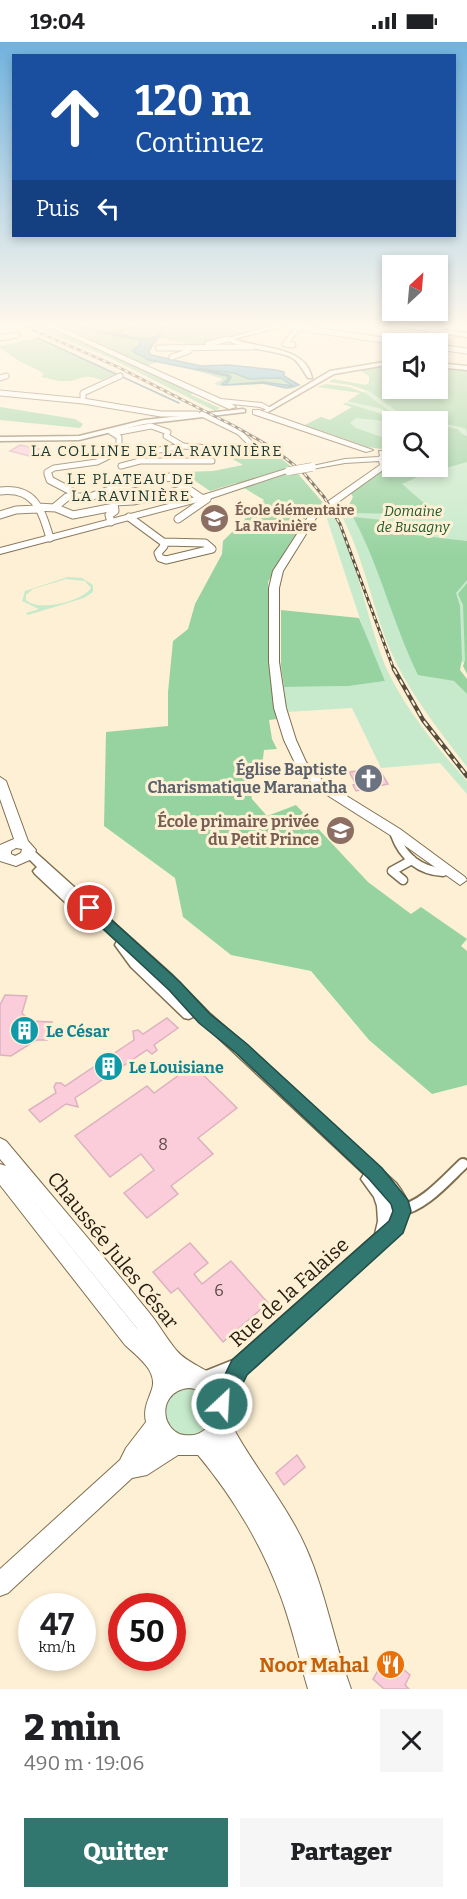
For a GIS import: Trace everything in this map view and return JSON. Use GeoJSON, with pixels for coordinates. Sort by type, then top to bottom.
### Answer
{"type":"FeatureCollection","features":[{"type":"Feature","properties":{"kind":"main road"},"geometry":{"type":"LineString","coordinates":[[222,402],[237,407],[265,410],[350,444],[384,465],[313,516],[276,576],[274,662],[282,718],[281,735],[320,785],[390,830],[463,883]]}},
{"type":"Feature","properties":{"kind":"main road"},"geometry":{"type":"LineString","coordinates":[[0,552],[204,498],[289,471],[370,456]]}},
{"type":"Feature","properties":{"kind":"main road"},"geometry":{"type":"LineString","coordinates":[[0,781],[14,826],[11,853]]}},
{"type":"Feature","properties":{"kind":"main road"},"geometry":{"type":"LineString","coordinates":[[390,830],[410,850],[463,883]]}},
{"type":"Feature","properties":{"kind":"main road","name":"Chaussée Jules César"},"geometry":{"type":"LineString","coordinates":[[0,1146],[142,1320],[171,1360],[199,1378]]}},
{"type":"Feature","properties":{"kind":"main road","name":"Chaussée Jules César"},"geometry":{"type":"LineString","coordinates":[[0,1172],[132,1338],[155,1358],[162,1373],[164,1390]]}},
{"type":"Feature","properties":{"kind":"main road"},"geometry":{"type":"LineString","coordinates":[[221,1413],[212,1437],[202,1444],[189,1447],[175,1444],[164,1434],[158,1423],[157,1406],[164,1390],[175,1380],[199,1378],[215,1389],[234,1453],[269,1504],[297,1554],[313,1598],[331,1668],[339,1689]]}},
{"type":"Feature","properties":{"kind":"main road"},"geometry":{"type":"LineString","coordinates":[[0,1585],[128,1467],[131,1458],[147,1441],[158,1423]]}},
{"type":"Feature","properties":{"kind":"main road"},"geometry":{"type":"LineString","coordinates":[[128,1467],[139,1467],[175,1444]]}},
{"type":"Feature","properties":{"kind":"main road"},"geometry":{"type":"LineString","coordinates":[[202,1444],[221,1467],[260,1527],[276,1559],[296,1605],[320,1689]]}},
{"type":"Feature","properties":{"kind":"street"},"geometry":{"type":"LineString","coordinates":[[87,402],[161,414],[200,414],[234,429],[249,442]]}},
{"type":"Feature","properties":{"kind":"street"},"geometry":{"type":"LineString","coordinates":[[265,410],[277,402]]}},
{"type":"Feature","properties":{"kind":"street"},"geometry":{"type":"LineString","coordinates":[[112,433],[133,424],[222,412],[237,407]]}},
{"type":"Feature","properties":{"kind":"street"},"geometry":{"type":"LineString","coordinates":[[0,439],[79,438],[151,426],[168,432],[167,439],[183,446]]}},
{"type":"Feature","properties":{"kind":"street"},"geometry":{"type":"LineString","coordinates":[[71,491],[50,480],[47,472],[54,468],[107,459],[119,451],[119,436],[112,433]]}},
{"type":"Feature","properties":{"kind":"street"},"geometry":{"type":"LineString","coordinates":[[140,461],[147,452],[183,446],[209,448]]}},
{"type":"Feature","properties":{"kind":"street"},"geometry":{"type":"LineString","coordinates":[[107,459],[123,464],[140,461],[212,461]]}},
{"type":"Feature","properties":{"kind":"street"},"geometry":{"type":"LineString","coordinates":[[55,507],[67,497],[90,497],[121,486],[170,477],[208,500],[178,519]]}},
{"type":"Feature","properties":{"kind":"street"},"geometry":{"type":"LineString","coordinates":[[111,522],[109,514],[115,511],[114,502],[133,501],[187,489]]}},
{"type":"Feature","properties":{"kind":"street"},"geometry":{"type":"LineString","coordinates":[[0,491],[25,492],[31,497],[50,538]]}},
{"type":"Feature","properties":{"kind":"street"},"geometry":{"type":"LineString","coordinates":[[0,515],[16,510],[55,507],[73,515],[114,507]]}},
{"type":"Feature","properties":{"kind":"street"},"geometry":{"type":"LineString","coordinates":[[129,517],[163,542],[205,543],[212,549],[166,560],[160,558],[158,553],[164,546],[163,542]]}},
{"type":"Feature","properties":{"kind":"street"},"geometry":{"type":"LineString","coordinates":[[390,830],[402,852],[412,860],[424,868],[443,872]]}},
{"type":"Feature","properties":{"kind":"street"},"geometry":{"type":"LineString","coordinates":[[11,853],[31,863],[62,894],[116,941],[205,1029],[237,1054],[376,1185],[394,1209],[420,1202],[464,1164]]}},
{"type":"Feature","properties":{"kind":"street"},"geometry":{"type":"LineString","coordinates":[[392,872],[412,860]]}},
{"type":"Feature","properties":{"kind":"street"},"geometry":{"type":"LineString","coordinates":[[384,865],[403,880]]}},
{"type":"Feature","properties":{"kind":"street","name":"Rue de la Falaise"},"geometry":{"type":"LineString","coordinates":[[199,1378],[239,1367],[396,1226],[394,1209]]}},
{"type":"Feature","properties":{"kind":"street","name":"Rue de la Falaise"},"geometry":{"type":"LineString","coordinates":[[221,1413],[239,1367]]}},
{"type":"Feature","properties":{"kind":"green space"},"geometry":{"type":"Polygon","coordinates":[[[197,402],[206,402],[220,408],[215,411],[197,402]]]}},
{"type":"Feature","properties":{"kind":"green space","name":"Domaine de Busagny"},"geometry":{"type":"Polygon","coordinates":[[[347,402],[467,402],[467,661],[422,675],[454,681],[467,694],[467,767],[424,710],[397,664],[382,629],[352,538],[335,504],[340,502],[353,517],[348,507],[353,497],[351,493],[382,471],[382,477],[448,477],[448,411],[382,411],[382,449],[368,447],[305,425],[321,417],[330,420],[352,407],[343,404],[347,402]]]}},
{"type":"Feature","properties":{"kind":"green space"},"geometry":{"type":"Polygon","coordinates":[[[352,402],[377,402],[389,411],[352,402]]]}},
{"type":"Feature","properties":{"kind":"green space"},"geometry":{"type":"Polygon","coordinates":[[[384,402],[467,402],[467,433],[466,429],[448,425],[448,411],[396,411],[384,402]]]}},
{"type":"Feature","properties":{"kind":"green space"},"geometry":{"type":"Polygon","coordinates":[[[343,404],[382,415],[382,421],[356,418],[350,423],[356,428],[382,437],[382,449],[368,447],[305,425],[321,417],[330,420],[352,407],[343,404]]]}},
{"type":"Feature","properties":{"kind":"green space"},"geometry":{"type":"Polygon","coordinates":[[[0,407],[75,419],[83,424],[80,428],[0,420],[0,407]]]}},
{"type":"Feature","properties":{"kind":"green space"},"geometry":{"type":"Polygon","coordinates":[[[448,427],[458,429],[467,436],[467,462],[448,467],[448,427]]]}},
{"type":"Feature","properties":{"kind":"green space"},"geometry":{"type":"Polygon","coordinates":[[[268,448],[293,468],[324,504],[306,517],[268,582],[271,616],[269,667],[277,719],[269,720],[272,739],[277,749],[264,750],[262,767],[241,772],[249,785],[252,799],[267,816],[296,805],[368,882],[411,914],[421,907],[467,939],[461,946],[467,951],[467,1085],[432,1094],[369,1040],[311,971],[231,955],[183,917],[175,878],[104,826],[106,732],[168,726],[168,692],[173,641],[188,629],[195,604],[222,554],[223,541],[264,500],[236,483],[210,491],[182,472],[213,471],[243,465],[231,458],[268,448]]]}},
{"type":"Feature","properties":{"kind":"green space"},"geometry":{"type":"Polygon","coordinates":[[[382,471],[382,477],[417,477],[402,484],[431,509],[430,512],[402,514],[352,513],[348,507],[353,497],[351,493],[382,471]]]}},
{"type":"Feature","properties":{"kind":"green space"},"geometry":{"type":"Polygon","coordinates":[[[329,507],[352,560],[388,672],[418,722],[467,781],[467,794],[440,763],[381,768],[352,708],[286,712],[284,687],[349,686],[385,681],[368,643],[324,510],[329,507]]]}},
{"type":"Feature","properties":{"kind":"green space"},"geometry":{"type":"Polygon","coordinates":[[[353,517],[384,520],[399,530],[414,535],[467,541],[467,580],[456,593],[460,606],[462,659],[460,670],[467,679],[467,694],[454,681],[418,675],[363,536],[353,517]]]}},
{"type":"Feature","properties":{"kind":"green space"},"geometry":{"type":"Polygon","coordinates":[[[68,577],[82,578],[93,585],[93,592],[84,598],[28,615],[26,613],[39,609],[22,601],[25,591],[68,577]],[[66,579],[33,589],[26,595],[26,600],[40,605],[69,601],[91,588],[85,581],[66,579]]]}},
{"type":"Feature","properties":{"kind":"green space"},"geometry":{"type":"Polygon","coordinates":[[[467,583],[467,674],[463,666],[465,660],[463,605],[458,594],[467,583]]]}},
{"type":"Feature","properties":{"kind":"green space"},"geometry":{"type":"Polygon","coordinates":[[[281,610],[359,618],[385,681],[349,686],[284,687],[281,666],[281,610]]]}},
{"type":"Feature","properties":{"kind":"green space"},"geometry":{"type":"Polygon","coordinates":[[[201,1387],[214,1406],[211,1424],[197,1435],[180,1435],[168,1424],[166,1407],[178,1388],[201,1387]]]}},
{"type":"Feature","properties":{"kind":"building"},"geometry":{"type":"Polygon","coordinates":[[[20,445],[39,449],[29,456],[10,451],[20,445]]]}},
{"type":"Feature","properties":{"kind":"building","name":"Église Baptiste Charismatique Maranatha"},"geometry":{"type":"Polygon","coordinates":[[[379,769],[388,784],[356,791],[353,785],[356,784],[349,772],[379,769]]]}},
{"type":"Feature","properties":{"kind":"building","name":"Le César"},"geometry":{"type":"Polygon","coordinates":[[[5,995],[27,996],[22,1013],[30,1021],[52,1022],[47,1040],[36,1040],[11,1056],[0,1055],[0,1005],[5,995]]]}},
{"type":"Feature","properties":{"kind":"building","name":"Le Louisiane"},"geometry":{"type":"Polygon","coordinates":[[[167,1018],[178,1028],[154,1045],[157,1050],[152,1054],[147,1050],[75,1098],[78,1107],[66,1104],[40,1122],[29,1110],[56,1093],[54,1087],[56,1083],[65,1086],[134,1040],[133,1031],[138,1030],[143,1034],[167,1018]]]}},
{"type":"Feature","properties":{"kind":"building"},"geometry":{"type":"Polygon","coordinates":[[[193,1065],[237,1108],[198,1138],[213,1154],[171,1186],[178,1194],[147,1218],[124,1193],[154,1170],[141,1154],[110,1177],[75,1136],[147,1086],[154,1093],[193,1065]]]}},
{"type":"Feature","properties":{"kind":"building"},"geometry":{"type":"Polygon","coordinates":[[[190,1243],[208,1263],[194,1274],[202,1284],[231,1261],[268,1303],[223,1342],[178,1288],[171,1293],[153,1272],[190,1243]]]}},
{"type":"Feature","properties":{"kind":"building"},"geometry":{"type":"Polygon","coordinates":[[[297,1455],[305,1467],[284,1485],[276,1473],[297,1455]]]}},
{"type":"Feature","properties":{"kind":"building","name":"Noor Mahal"},"geometry":{"type":"Polygon","coordinates":[[[387,1655],[410,1675],[405,1685],[409,1689],[384,1689],[373,1679],[387,1655]]]}},
{"type":"Feature","properties":{"kind":"railway"},"geometry":{"type":"LineString","coordinates":[[187,402],[271,447],[303,472],[324,497],[340,524],[394,670]]}},
{"type":"Feature","properties":{"kind":"railway"},"geometry":{"type":"LineString","coordinates":[[394,669],[423,720],[467,776]]}},
{"type":"Feature","properties":{"kind":"place","name":"École élémentaire La Ravinière"},"geometry":{"type":"Point","coordinates":[214,518]}},
{"type":"Feature","properties":{"kind":"place","name":"Église Baptiste Charismatique Maranatha"},"geometry":{"type":"Point","coordinates":[368,778]}},
{"type":"Feature","properties":{"kind":"place","name":"École primaire privée du Petit Prince"},"geometry":{"type":"Point","coordinates":[340,830]}},
{"type":"Feature","properties":{"kind":"place","name":"Le César"},"geometry":{"type":"Point","coordinates":[25,1031]}},
{"type":"Feature","properties":{"kind":"place","name":"Le Louisiane"},"geometry":{"type":"Point","coordinates":[108,1067]}},
{"type":"Feature","properties":{"kind":"place","name":"Noor Mahal"},"geometry":{"type":"Point","coordinates":[390,1665]}},
{"type":"Feature","properties":{"kind":"district","name":"LA COLLINE DE LA RAVINIÈRE"},"geometry":{"type":"Point","coordinates":[157,451]}},
{"type":"Feature","properties":{"kind":"district","name":"LE PLATEAU DE LA RAVINIÈRE"},"geometry":{"type":"Point","coordinates":[131,488]}},
{"type":"Feature","properties":{"kind":"route"},"geometry":{"type":"LineString","coordinates":[[90,908],[174,986],[217,1030],[241,1048],[375,1173],[393,1191],[402,1211],[399,1222],[393,1230],[239,1367],[222,1404]]}}]}
